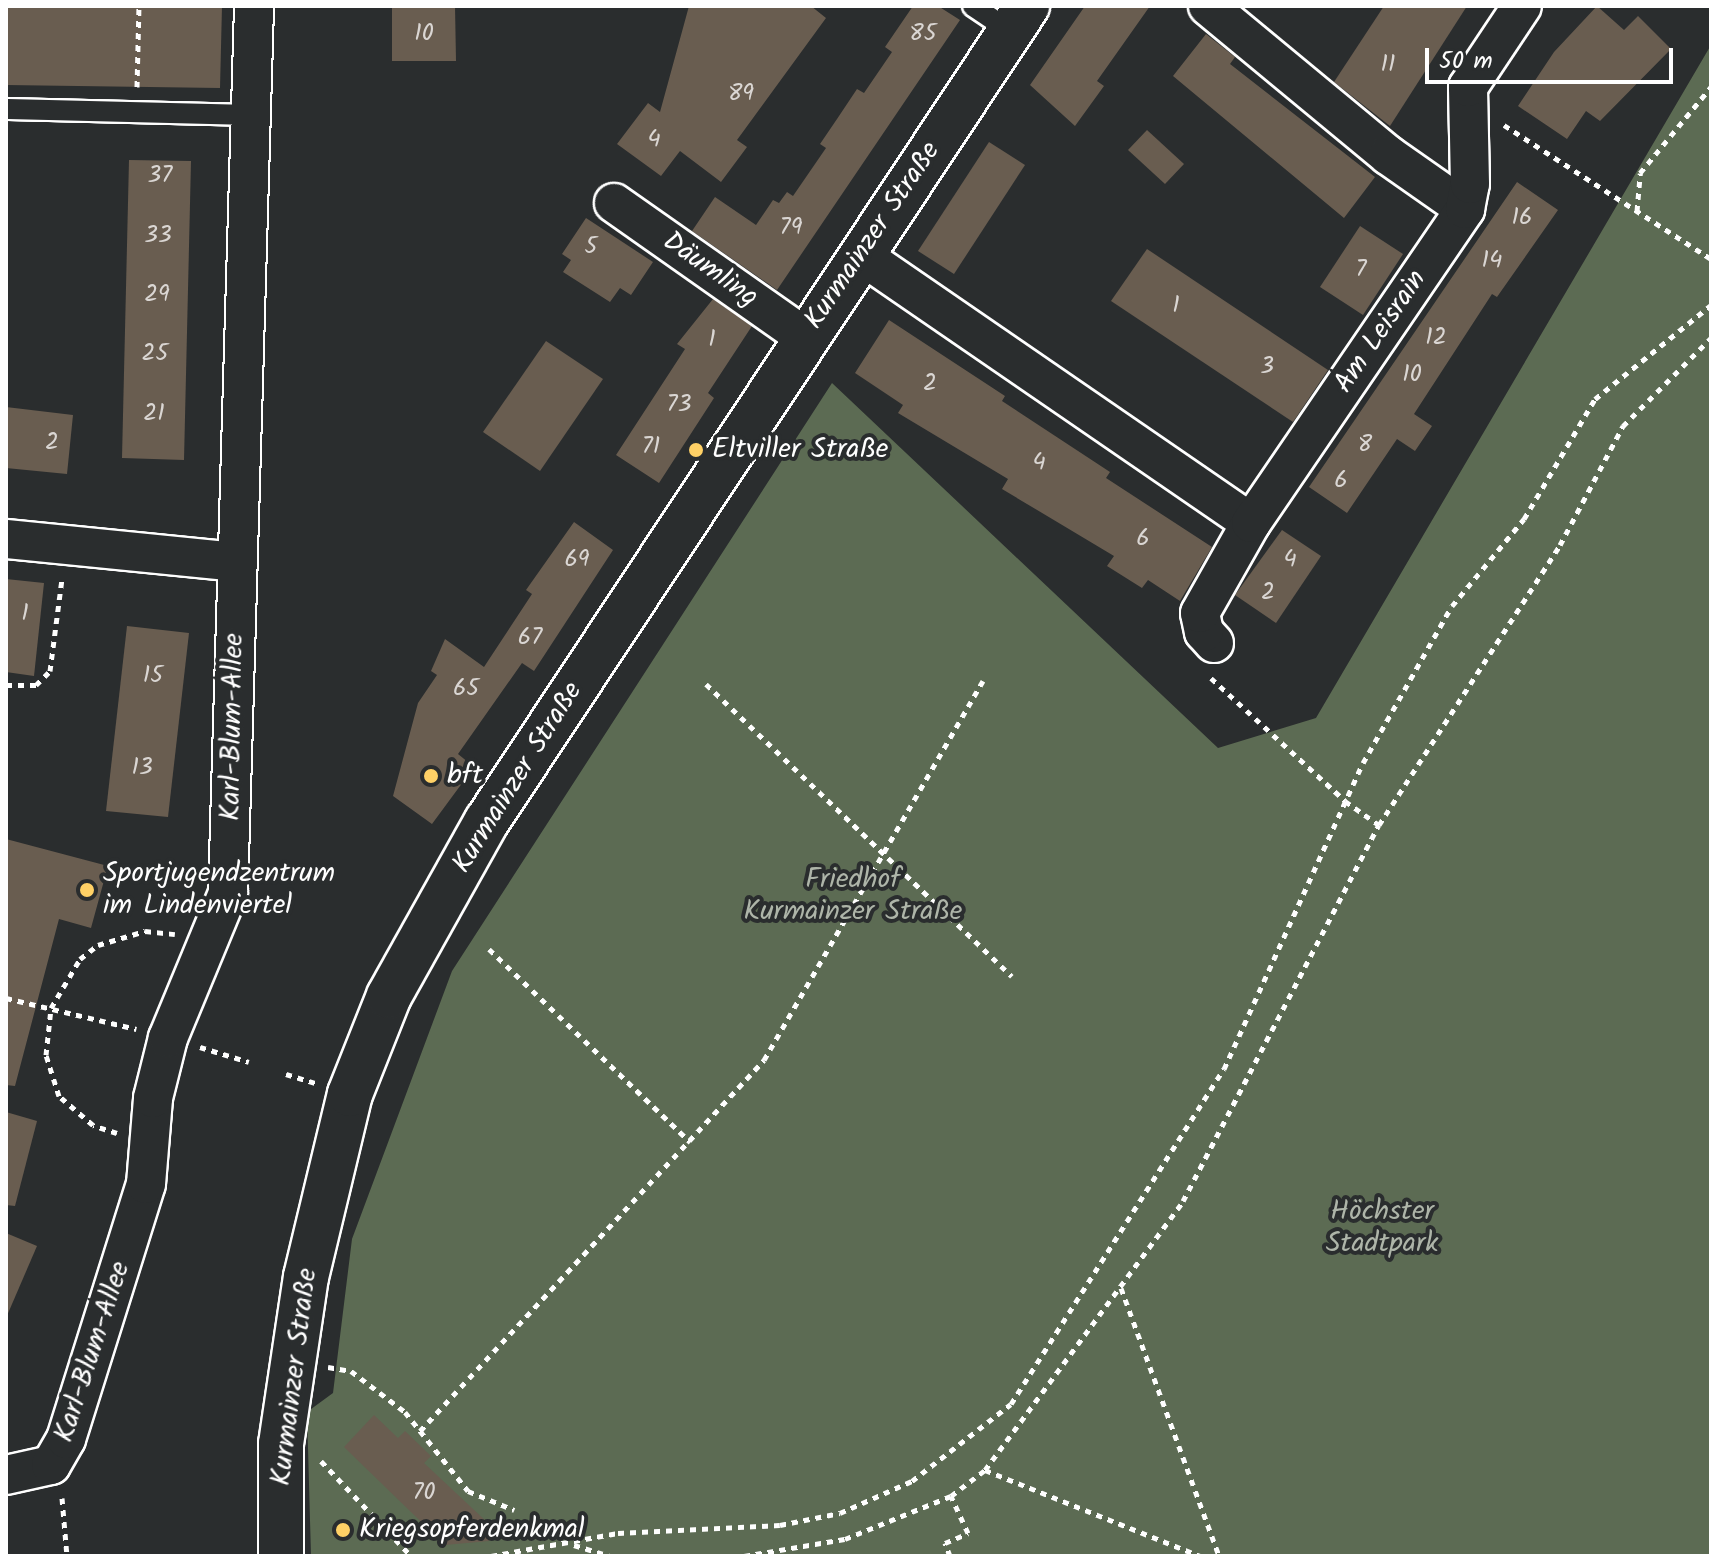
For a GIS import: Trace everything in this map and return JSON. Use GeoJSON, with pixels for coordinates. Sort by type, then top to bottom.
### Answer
{"type":"FeatureCollection","features":[{"type":"Feature","properties":{"kind":"main road","name":"Kurmainzer Straße"},"geometry":{"type":"LineString","coordinates":[[281,1556],[281,1444],[292,1361],[327,1174],[350,1094],[389,996],[487,821],[1019,18]]}},
{"type":"Feature","properties":{"kind":"street","name":"Karl-Blum-Allee"},"geometry":{"type":"LineString","coordinates":[[51,1465],[66,1439],[138,1213],[153,1098],[168,1038],[228,893],[254,6]]}},
{"type":"Feature","properties":{"kind":"street"},"geometry":{"type":"LineString","coordinates":[[1208,6],[1388,155],[1465,209]]}},
{"type":"Feature","properties":{"kind":"street","name":"Am Leisrain"},"geometry":{"type":"LineString","coordinates":[[1214,643],[1204,632],[1200,613],[1251,523],[1465,209],[1470,184],[1465,105],[1468,87],[1522,6]]}},
{"type":"Feature","properties":{"kind":"street","name":"Däumling"},"geometry":{"type":"LineString","coordinates":[[614,203],[805,337]]}},
{"type":"Feature","properties":{"kind":"street"},"geometry":{"type":"LineString","coordinates":[[861,255],[1251,523]]}},
{"type":"Feature","properties":{"kind":"street"},"geometry":{"type":"LineString","coordinates":[[6,539],[237,562]]}},
{"type":"Feature","properties":{"kind":"street"},"geometry":{"type":"LineString","coordinates":[[6,1475],[51,1465]]}},
{"type":"Feature","properties":{"kind":"lane"},"geometry":{"type":"LineString","coordinates":[[973,6],[1019,18]]}},
{"type":"Feature","properties":{"kind":"lane"},"geometry":{"type":"LineString","coordinates":[[6,109],[251,115]]}},
{"type":"Feature","properties":{"kind":"path"},"geometry":{"type":"LineString","coordinates":[[136,112],[139,6]]}},
{"type":"Feature","properties":{"kind":"path"},"geometry":{"type":"LineString","coordinates":[[1637,211],[1640,173],[1711,87]]}},
{"type":"Feature","properties":{"kind":"path"},"geometry":{"type":"LineString","coordinates":[[1465,105],[1515,131],[1711,259]]}},
{"type":"Feature","properties":{"kind":"path"},"geometry":{"type":"LineString","coordinates":[[491,1556],[574,1545],[618,1533],[780,1525],[840,1513],[912,1481],[1011,1404],[1212,1090],[1345,801],[1452,606],[1524,519],[1583,414],[1608,387],[1711,305]]}},
{"type":"Feature","properties":{"kind":"path"},"geometry":{"type":"LineString","coordinates":[[744,1556],[845,1539],[951,1496],[985,1470],[1183,1201],[1379,825],[1560,545],[1623,426],[1711,338]]}},
{"type":"Feature","properties":{"kind":"path"},"geometry":{"type":"LineString","coordinates":[[6,685],[36,685],[50,671],[66,545]]}},
{"type":"Feature","properties":{"kind":"path"},"geometry":{"type":"LineString","coordinates":[[1214,643],[1207,675],[1345,801],[1379,825]]}},
{"type":"Feature","properties":{"kind":"path"},"geometry":{"type":"LineString","coordinates":[[420,1431],[764,1060],[983,681]]}},
{"type":"Feature","properties":{"kind":"path"},"geometry":{"type":"LineString","coordinates":[[706,684],[1012,976]]}},
{"type":"Feature","properties":{"kind":"path"},"geometry":{"type":"LineString","coordinates":[[150,1139],[93,1125],[59,1096],[46,1055],[51,1008],[80,959],[118,936],[166,932],[206,946]]}},
{"type":"Feature","properties":{"kind":"path"},"geometry":{"type":"LineString","coordinates":[[489,949],[690,1142]]}},
{"type":"Feature","properties":{"kind":"path"},"geometry":{"type":"LineString","coordinates":[[6,998],[168,1038],[249,1062]]}},
{"type":"Feature","properties":{"kind":"path"},"geometry":{"type":"LineString","coordinates":[[1121,1288],[1219,1556]]}},
{"type":"Feature","properties":{"kind":"path"},"geometry":{"type":"LineString","coordinates":[[292,1361],[351,1371],[405,1412],[468,1491],[514,1510]]}},
{"type":"Feature","properties":{"kind":"path"},"geometry":{"type":"LineString","coordinates":[[281,1444],[310,1450],[411,1556]]}},
{"type":"Feature","properties":{"kind":"path"},"geometry":{"type":"LineString","coordinates":[[51,1465],[67,1514],[67,1556]]}},
{"type":"Feature","properties":{"kind":"path"},"geometry":{"type":"LineString","coordinates":[[985,1470],[1200,1556]]}},
{"type":"Feature","properties":{"kind":"path"},"geometry":{"type":"LineString","coordinates":[[950,1556],[945,1543],[968,1533],[951,1496]]}},
{"type":"Feature","properties":{"kind":"path"},"geometry":{"type":"LineString","coordinates":[[574,1545],[577,1556]]}},
{"type":"Feature","properties":{"kind":"path"},"geometry":{"type":"LineString","coordinates":[[574,1545],[610,1556]]}},
{"type":"Feature","properties":{"kind":"green space"},"geometry":{"type":"Polygon","coordinates":[[[1711,45],[1711,1556],[311,1556],[307,1412],[333,1393],[352,1239],[452,971],[832,383],[1218,748],[1316,718],[1711,45]]]}},
{"type":"Feature","properties":{"kind":"building"},"geometry":{"type":"Polygon","coordinates":[[[6,6],[222,6],[220,88],[6,85],[6,6]]]}},
{"type":"Feature","properties":{"kind":"building"},"geometry":{"type":"Polygon","coordinates":[[[392,6],[455,6],[456,61],[392,61],[392,6]]]}},
{"type":"Feature","properties":{"kind":"building"},"geometry":{"type":"Polygon","coordinates":[[[689,6],[811,6],[826,18],[737,140],[747,147],[721,182],[680,151],[661,176],[617,144],[648,103],[660,112],[689,6]]]}},
{"type":"Feature","properties":{"kind":"building"},"geometry":{"type":"Polygon","coordinates":[[[913,6],[938,6],[960,20],[777,290],[692,231],[715,197],[756,225],[773,200],[779,203],[787,192],[793,196],[826,148],[820,144],[857,89],[864,93],[892,52],[885,47],[913,6]]]}},
{"type":"Feature","properties":{"kind":"building"},"geometry":{"type":"Polygon","coordinates":[[[1085,6],[1150,6],[1097,81],[1104,86],[1075,126],[1030,85],[1085,6]]]}},
{"type":"Feature","properties":{"kind":"building"},"geometry":{"type":"Polygon","coordinates":[[[1384,6],[1467,6],[1390,126],[1334,82],[1384,6]]]}},
{"type":"Feature","properties":{"kind":"building"},"geometry":{"type":"Polygon","coordinates":[[[1597,6],[1624,30],[1638,16],[1671,49],[1600,121],[1586,111],[1567,139],[1518,106],[1554,52],[1597,6]]]}},
{"type":"Feature","properties":{"kind":"building"},"geometry":{"type":"Polygon","coordinates":[[[1206,34],[1235,57],[1230,64],[1375,177],[1344,218],[1173,76],[1206,34]]]}},
{"type":"Feature","properties":{"kind":"building"},"geometry":{"type":"Polygon","coordinates":[[[1147,130],[1184,164],[1165,184],[1128,150],[1147,130]]]}},
{"type":"Feature","properties":{"kind":"building"},"geometry":{"type":"Polygon","coordinates":[[[989,142],[1025,165],[954,274],[918,251],[989,142]]]}},
{"type":"Feature","properties":{"kind":"building"},"geometry":{"type":"Polygon","coordinates":[[[129,160],[191,161],[184,460],[122,458],[129,160]]]}},
{"type":"Feature","properties":{"kind":"building"},"geometry":{"type":"Polygon","coordinates":[[[1517,182],[1558,210],[1497,297],[1492,294],[1414,414],[1432,426],[1415,451],[1397,439],[1347,513],[1309,487],[1517,182]]]}},
{"type":"Feature","properties":{"kind":"building"},"geometry":{"type":"Polygon","coordinates":[[[586,218],[653,262],[631,295],[620,288],[610,302],[563,272],[571,260],[562,254],[586,218]]]}},
{"type":"Feature","properties":{"kind":"building"},"geometry":{"type":"Polygon","coordinates":[[[1360,226],[1403,254],[1363,315],[1320,287],[1360,226]]]}},
{"type":"Feature","properties":{"kind":"building"},"geometry":{"type":"Polygon","coordinates":[[[1147,249],[1328,370],[1293,422],[1111,301],[1147,249]]]}},
{"type":"Feature","properties":{"kind":"building"},"geometry":{"type":"Polygon","coordinates":[[[713,299],[752,326],[708,393],[714,398],[659,483],[616,455],[685,349],[677,344],[713,299]]]}},
{"type":"Feature","properties":{"kind":"building"},"geometry":{"type":"Polygon","coordinates":[[[889,320],[1005,396],[1002,401],[1110,472],[1106,478],[1212,547],[1180,601],[1148,580],[1142,588],[1107,566],[1114,556],[1002,489],[1008,479],[898,413],[903,405],[855,373],[889,320]]]}},
{"type":"Feature","properties":{"kind":"building"},"geometry":{"type":"Polygon","coordinates":[[[546,341],[603,379],[540,471],[483,432],[546,341]]]}},
{"type":"Feature","properties":{"kind":"building"},"geometry":{"type":"Polygon","coordinates":[[[6,407],[73,415],[67,474],[6,468],[6,407]]]}},
{"type":"Feature","properties":{"kind":"building"},"geometry":{"type":"Polygon","coordinates":[[[574,522],[613,550],[534,671],[522,663],[458,754],[474,767],[432,824],[393,796],[418,703],[437,675],[431,671],[445,639],[484,667],[532,594],[526,590],[574,522]]]}},
{"type":"Feature","properties":{"kind":"building"},"geometry":{"type":"Polygon","coordinates":[[[1282,530],[1321,556],[1276,623],[1235,595],[1282,530]]]}},
{"type":"Feature","properties":{"kind":"building"},"geometry":{"type":"Polygon","coordinates":[[[6,579],[44,583],[34,676],[6,672],[6,579]]]}},
{"type":"Feature","properties":{"kind":"building"},"geometry":{"type":"Polygon","coordinates":[[[127,626],[189,633],[168,817],[106,811],[127,626]]]}},
{"type":"Feature","properties":{"kind":"building"},"geometry":{"type":"Polygon","coordinates":[[[6,839],[108,866],[91,928],[59,919],[15,1086],[6,1085],[6,839]]]}},
{"type":"Feature","properties":{"kind":"building"},"geometry":{"type":"Polygon","coordinates":[[[6,1112],[37,1121],[15,1206],[6,1205],[6,1112]]]}},
{"type":"Feature","properties":{"kind":"building"},"geometry":{"type":"Polygon","coordinates":[[[6,1233],[37,1246],[6,1318],[6,1233]]]}},
{"type":"Feature","properties":{"kind":"building"},"geometry":{"type":"Polygon","coordinates":[[[374,1415],[398,1438],[405,1431],[431,1456],[424,1463],[488,1523],[489,1541],[445,1545],[344,1447],[374,1415]]]}},
{"type":"Feature","properties":{"kind":"place","name":"Eltviller Straße"},"geometry":{"type":"Point","coordinates":[696,450]}},
{"type":"Feature","properties":{"kind":"place","name":"bft"},"geometry":{"type":"Point","coordinates":[431,776]}},
{"type":"Feature","properties":{"kind":"place","name":"Sportjugendzentrum im Lindenviertel"},"geometry":{"type":"Point","coordinates":[87,890]}},
{"type":"Feature","properties":{"kind":"place","name":"Kriegsopferdenkmal"},"geometry":{"type":"Point","coordinates":[343,1530]}},
{"type":"Feature","properties":{"kind":"park label","name":"Friedhof Kurmainzer Straße"},"geometry":{"type":"Point","coordinates":[853,896]}},
{"type":"Feature","properties":{"kind":"park label","name":"Höchster Stadtpark"},"geometry":{"type":"Point","coordinates":[1382,1228]}}]}
